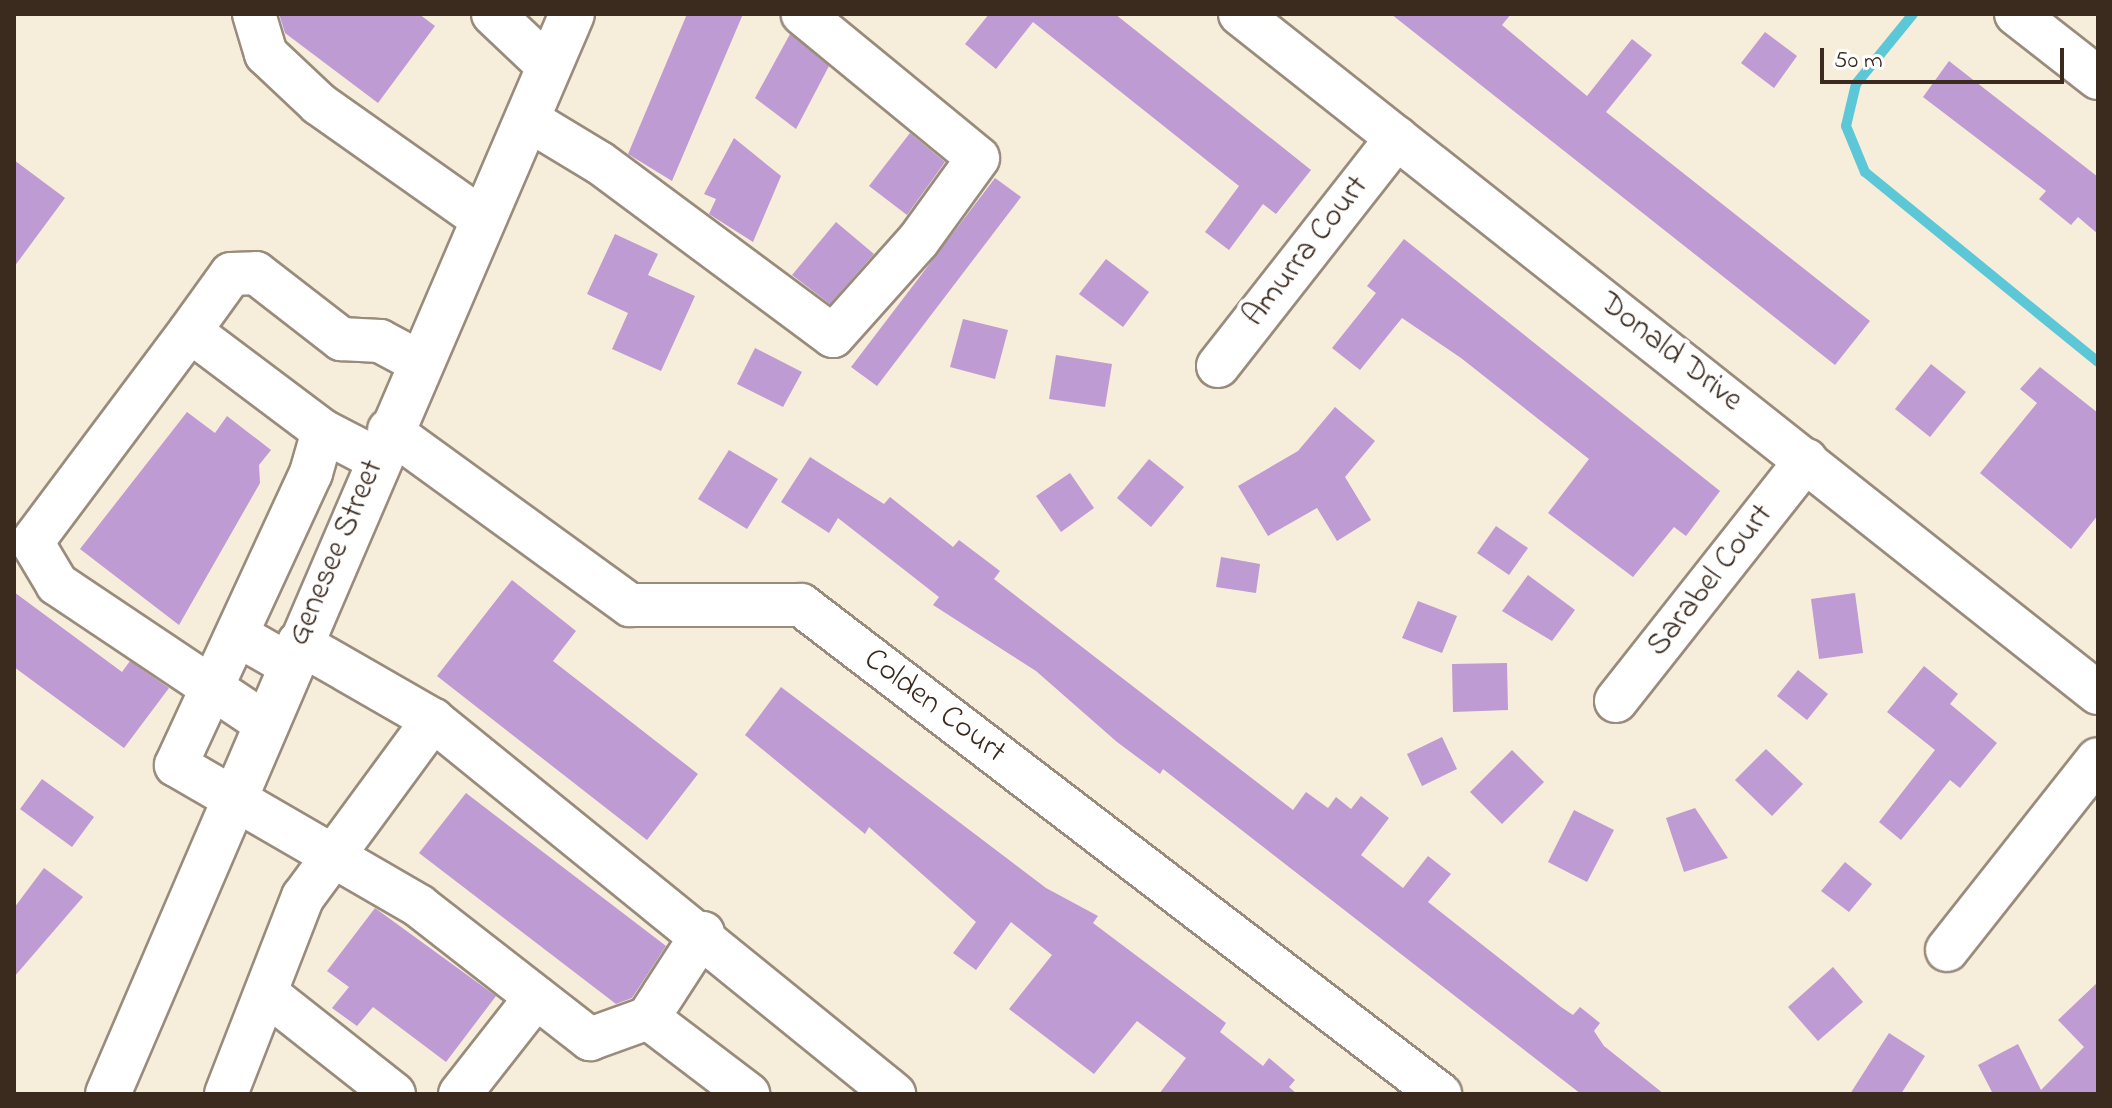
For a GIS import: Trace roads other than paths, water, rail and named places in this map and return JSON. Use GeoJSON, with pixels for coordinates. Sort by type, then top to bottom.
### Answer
{"type":"FeatureCollection","features":[{"type":"Feature","properties":{"kind":"main road","name":"Genesee Street"},"geometry":{"type":"LineString","coordinates":[[108,1094],[383,444],[572,14]]}},
{"type":"Feature","properties":{"kind":"street"},"geometry":{"type":"LineString","coordinates":[[254,14],[266,54],[319,104],[482,219]]}},
{"type":"Feature","properties":{"kind":"street"},"geometry":{"type":"LineString","coordinates":[[493,14],[549,67]]}},
{"type":"Feature","properties":{"kind":"street"},"geometry":{"type":"LineString","coordinates":[[527,119],[600,163],[833,336],[918,241],[978,158],[803,14]]}},
{"type":"Feature","properties":{"kind":"street","name":"Donald Drive"},"geometry":{"type":"LineString","coordinates":[[1240,14],[2098,693]]}},
{"type":"Feature","properties":{"kind":"street"},"geometry":{"type":"LineString","coordinates":[[2016,14],[2098,78]]}},
{"type":"Feature","properties":{"kind":"street","name":"Amurra Court"},"geometry":{"type":"LineString","coordinates":[[1218,366],[1397,138]]}},
{"type":"Feature","properties":{"kind":"street"},"geometry":{"type":"LineString","coordinates":[[265,723],[212,692],[57,584],[32,542],[231,274],[256,273],[341,339],[380,341],[419,362]]}},
{"type":"Feature","properties":{"kind":"street","name":"Colden Court"},"geometry":{"type":"LineString","coordinates":[[190,331],[323,431],[383,444],[630,605],[801,605],[1440,1094]]}},
{"type":"Feature","properties":{"kind":"street"},"geometry":{"type":"LineString","coordinates":[[323,431],[239,636],[176,765],[235,795],[419,906],[590,1039],[648,1018],[703,933]]}},
{"type":"Feature","properties":{"kind":"street","name":"Sarabel Court"},"geometry":{"type":"LineString","coordinates":[[1616,701],[1806,460]]}},
{"type":"Feature","properties":{"kind":"street"},"geometry":{"type":"LineString","coordinates":[[239,636],[294,654],[433,720],[703,933],[894,1094]]}},
{"type":"Feature","properties":{"kind":"street"},"geometry":{"type":"LineString","coordinates":[[226,1094],[303,897],[337,855],[433,720]]}},
{"type":"Feature","properties":{"kind":"street"},"geometry":{"type":"LineString","coordinates":[[1947,950],[2098,759]]}},
{"type":"Feature","properties":{"kind":"street"},"geometry":{"type":"LineString","coordinates":[[266,993],[394,1094]]}},
{"type":"Feature","properties":{"kind":"street"},"geometry":{"type":"LineString","coordinates":[[460,1094],[536,997]]}},
{"type":"Feature","properties":{"kind":"street"},"geometry":{"type":"LineString","coordinates":[[648,1018],[748,1094]]}},
{"type":"Feature","properties":{"kind":"waterway"},"geometry":{"type":"LineString","coordinates":[[1913,14],[1856,84],[1846,126],[1865,172],[2098,362]]}}]}
